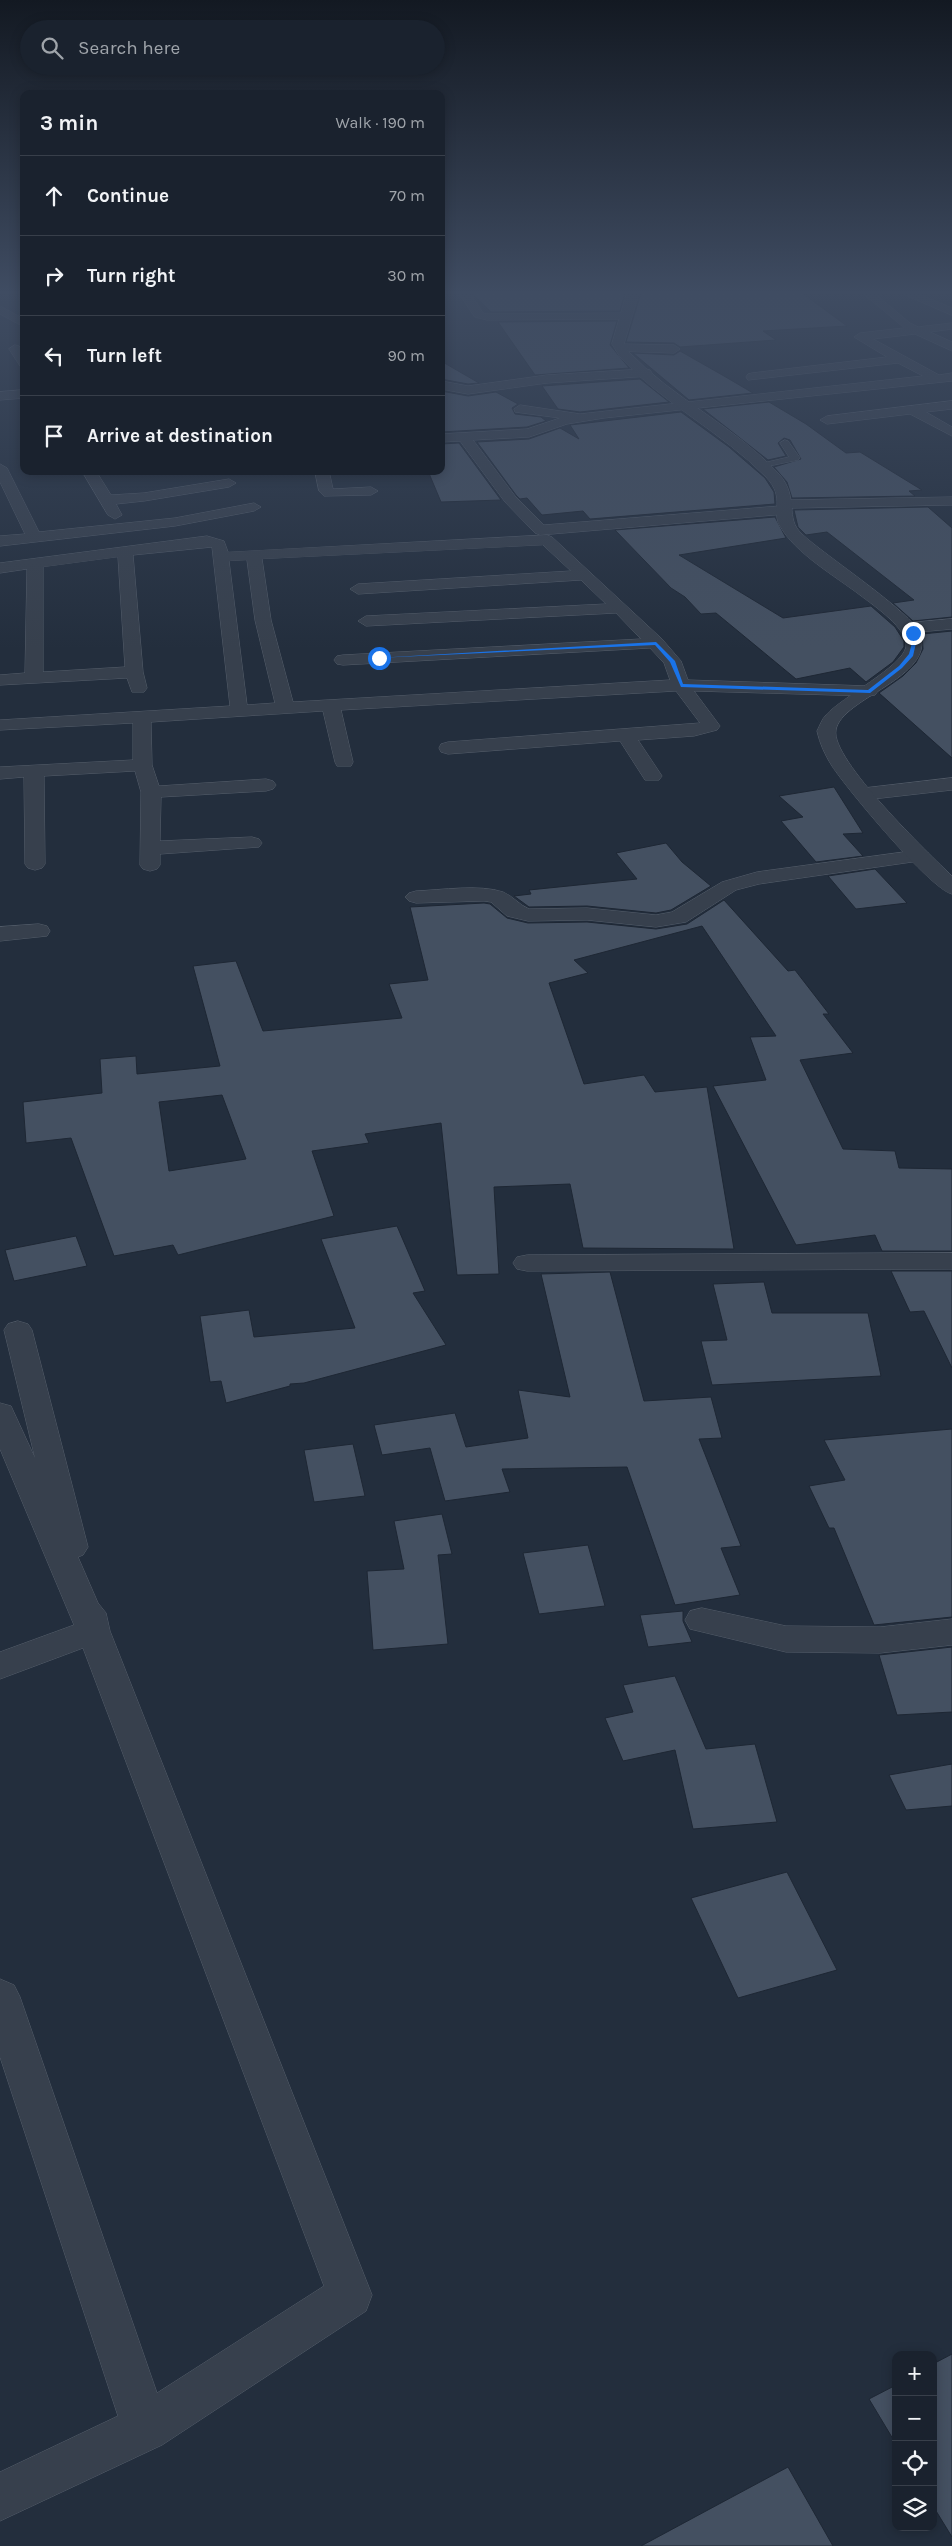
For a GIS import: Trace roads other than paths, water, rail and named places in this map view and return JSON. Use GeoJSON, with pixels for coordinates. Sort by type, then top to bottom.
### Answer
{"type":"FeatureCollection","features":[{"type":"Feature","properties":{"kind":"street"},"geometry":{"type":"LineString","coordinates":[[541,412],[579,417]]}},
{"type":"Feature","properties":{"kind":"street"},"geometry":{"type":"LineString","coordinates":[[445,438],[529,433],[579,417],[629,412]]}},
{"type":"Feature","properties":{"kind":"street"},"geometry":{"type":"LineString","coordinates":[[694,412],[721,430],[774,477],[787,498],[785,522],[807,547],[880,601],[913,633],[914,643],[911,655],[900,667],[870,691],[839,711],[830,721],[826,732],[831,750],[843,769],[918,856],[952,888]]}},
{"type":"Feature","properties":{"kind":"street"},"geometry":{"type":"LineString","coordinates":[[827,420],[897,412]]}},
{"type":"Feature","properties":{"kind":"street"},"geometry":{"type":"LineString","coordinates":[[916,412],[952,432]]}},
{"type":"Feature","properties":{"kind":"street"},"geometry":{"type":"LineString","coordinates":[[448,748],[708,728],[711,726],[681,686],[672,661],[510,499],[464,437]]}},
{"type":"Feature","properties":{"kind":"street"},"geometry":{"type":"LineString","coordinates":[[0,468],[34,537]]}},
{"type":"Feature","properties":{"kind":"street"},"geometry":{"type":"LineString","coordinates":[[91,475],[123,528]]}},
{"type":"Feature","properties":{"kind":"street"},"geometry":{"type":"LineString","coordinates":[[323,475],[326,491],[329,492],[371,491]]}},
{"type":"Feature","properties":{"kind":"street"},"geometry":{"type":"LineString","coordinates":[[106,500],[144,497],[229,483]]}},
{"type":"Feature","properties":{"kind":"street"},"geometry":{"type":"LineString","coordinates":[[220,557],[348,550],[544,535],[786,507],[952,501]]}},
{"type":"Feature","properties":{"kind":"street"},"geometry":{"type":"LineString","coordinates":[[0,540],[176,522],[254,507]]}},
{"type":"Feature","properties":{"kind":"street"},"geometry":{"type":"LineString","coordinates":[[0,568],[207,541],[219,544],[239,710]]}},
{"type":"Feature","properties":{"kind":"street"},"geometry":{"type":"LineString","coordinates":[[348,550],[366,621],[379,658]]}},
{"type":"Feature","properties":{"kind":"street"},"geometry":{"type":"LineString","coordinates":[[0,680],[34,678],[136,680],[125,552]]}},
{"type":"Feature","properties":{"kind":"street"},"geometry":{"type":"LineString","coordinates":[[254,555],[263,620],[285,707]]}},
{"type":"Feature","properties":{"kind":"street"},"geometry":{"type":"LineString","coordinates":[[34,678],[35,564]]}},
{"type":"Feature","properties":{"kind":"street"},"geometry":{"type":"LineString","coordinates":[[358,589],[586,575]]}},
{"type":"Feature","properties":{"kind":"street"},"geometry":{"type":"LineString","coordinates":[[366,621],[620,608]]}},
{"type":"Feature","properties":{"kind":"street"},"geometry":{"type":"LineString","coordinates":[[907,628],[952,624]]}},
{"type":"Feature","properties":{"kind":"street"},"geometry":{"type":"LineString","coordinates":[[342,660],[656,643]]}},
{"type":"Feature","properties":{"kind":"street"},"geometry":{"type":"LineString","coordinates":[[0,725],[142,718],[330,704],[681,686],[870,691]]}},
{"type":"Feature","properties":{"kind":"street"},"geometry":{"type":"LineString","coordinates":[[330,704],[344,762]]}},
{"type":"Feature","properties":{"kind":"street"},"geometry":{"type":"LineString","coordinates":[[142,718],[143,765],[151,792],[151,856],[252,843]]}},
{"type":"Feature","properties":{"kind":"street"},"geometry":{"type":"LineString","coordinates":[[439,729],[448,748],[454,768]]}},
{"type":"Feature","properties":{"kind":"street"},"geometry":{"type":"LineString","coordinates":[[625,734],[652,776]]}},
{"type":"Feature","properties":{"kind":"street"},"geometry":{"type":"LineString","coordinates":[[0,773],[143,765]]}},
{"type":"Feature","properties":{"kind":"street"},"geometry":{"type":"LineString","coordinates":[[34,771],[35,864]]}},
{"type":"Feature","properties":{"kind":"street"},"geometry":{"type":"LineString","coordinates":[[864,794],[952,784]]}},
{"type":"Feature","properties":{"kind":"street"},"geometry":{"type":"LineString","coordinates":[[151,792],[266,785]]}},
{"type":"Feature","properties":{"kind":"street"},"geometry":{"type":"LineString","coordinates":[[416,897],[484,895],[497,897],[515,911],[528,916],[587,914],[656,921],[678,917],[728,886],[757,878],[918,856]]}},
{"type":"Feature","properties":{"kind":"street"},"geometry":{"type":"LineString","coordinates":[[0,934],[39,931]]}},
{"type":"Feature","properties":{"kind":"street"},"geometry":{"type":"LineString","coordinates":[[527,1263],[952,1261]]}},
{"type":"Feature","properties":{"kind":"street"},"geometry":{"type":"LineString","coordinates":[[18,1330],[94,1631]]}},
{"type":"Feature","properties":{"kind":"street"},"geometry":{"type":"LineString","coordinates":[[0,1413],[94,1631],[350,2295],[145,2428],[0,2497]]}},
{"type":"Feature","properties":{"kind":"street"},"geometry":{"type":"LineString","coordinates":[[702,1620],[786,1639],[880,1640],[952,1632]]}},
{"type":"Feature","properties":{"kind":"street"},"geometry":{"type":"LineString","coordinates":[[0,1666],[94,1631]]}},
{"type":"Feature","properties":{"kind":"street"},"geometry":{"type":"LineString","coordinates":[[0,1997],[145,2428]]}},
{"type":"Feature","properties":{"kind":"lane"},"geometry":{"type":"LineString","coordinates":[[762,466],[795,458],[785,443]]}}]}
